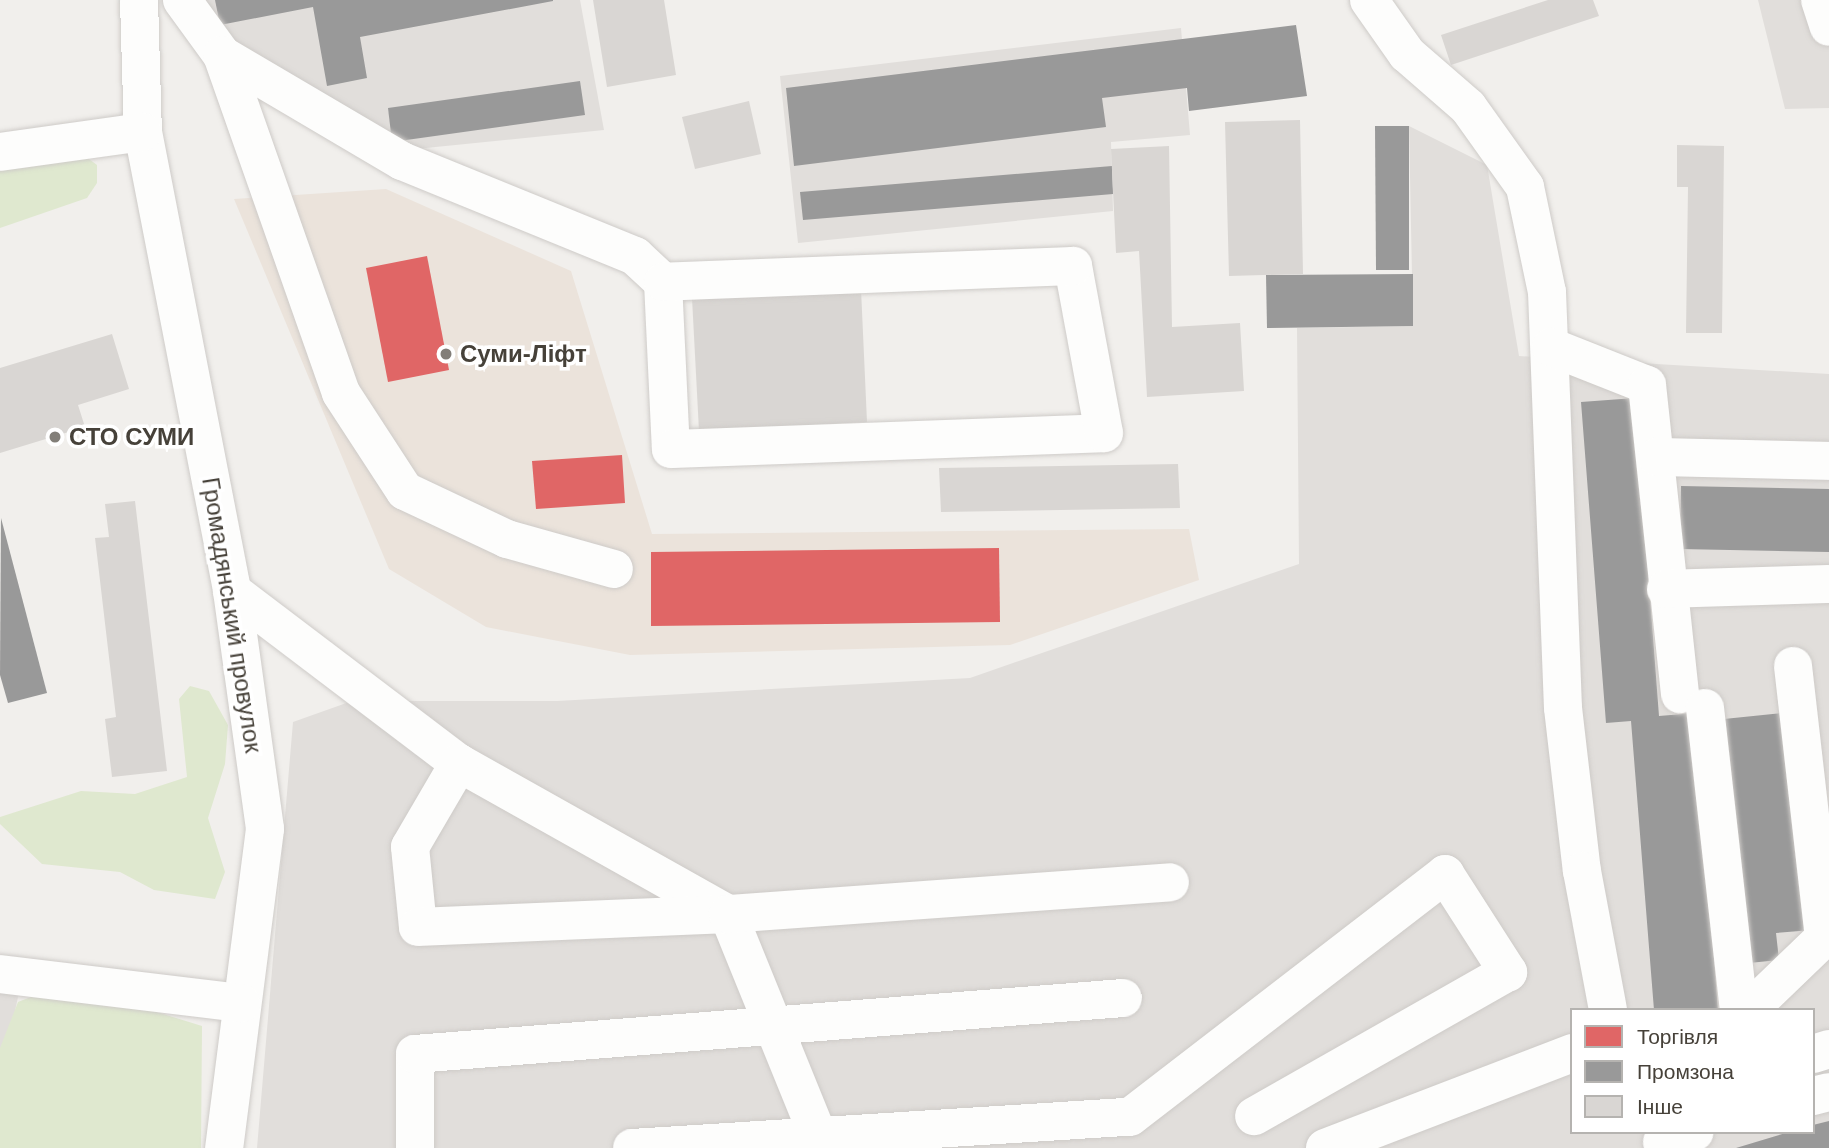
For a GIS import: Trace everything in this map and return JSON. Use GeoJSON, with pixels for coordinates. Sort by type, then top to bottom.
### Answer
{"type":"FeatureCollection","features":[{"type":"Feature","properties":{"kind":"street","name":"Громадянський провулок"},"geometry":{"type":"LineString","coordinates":[[139,0],[143,132],[232,591],[265,829],[224,1148]]}},
{"type":"Feature","properties":{"kind":"street"},"geometry":{"type":"LineString","coordinates":[[182,0],[222,55],[267,197],[341,393],[405,491],[507,538],[614,569]]}},
{"type":"Feature","properties":{"kind":"street"},"geometry":{"type":"LineString","coordinates":[[1369,0],[1407,54],[1468,107],[1525,187],[1547,292],[1563,708],[1582,871],[1608,1008]]}},
{"type":"Feature","properties":{"kind":"street"},"geometry":{"type":"LineString","coordinates":[[1820,0],[1829,27]]}},
{"type":"Feature","properties":{"kind":"street"},"geometry":{"type":"LineString","coordinates":[[222,55],[402,161],[635,256],[663,282],[671,449],[1104,433],[1073,265],[663,282]]}},
{"type":"Feature","properties":{"kind":"street"},"geometry":{"type":"LineString","coordinates":[[0,152],[143,132]]}},
{"type":"Feature","properties":{"kind":"street"},"geometry":{"type":"LineString","coordinates":[[1550,347],[1647,385],[1657,457],[1666,589],[1693,701],[1739,1008]]}},
{"type":"Feature","properties":{"kind":"street"},"geometry":{"type":"LineString","coordinates":[[1657,457],[1829,461]]}},
{"type":"Feature","properties":{"kind":"street"},"geometry":{"type":"LineString","coordinates":[[1666,589],[1829,584]]}},
{"type":"Feature","properties":{"kind":"street"},"geometry":{"type":"LineString","coordinates":[[232,591],[459,763],[727,914],[819,1138]]}},
{"type":"Feature","properties":{"kind":"street"},"geometry":{"type":"LineString","coordinates":[[1751,1008],[1826,936],[1793,666]]}},
{"type":"Feature","properties":{"kind":"street"},"geometry":{"type":"LineString","coordinates":[[459,763],[410,847],[418,927],[727,914],[1170,882]]}},
{"type":"Feature","properties":{"kind":"street"},"geometry":{"type":"LineString","coordinates":[[632,1148],[1130,1117],[1445,874],[1508,972],[1254,1116]]}},
{"type":"Feature","properties":{"kind":"street"},"geometry":{"type":"LineString","coordinates":[[0,974],[241,1003]]}},
{"type":"Feature","properties":{"kind":"street"},"geometry":{"type":"LineString","coordinates":[[415,1148],[415,1054],[771,1022],[1123,998]]}},
{"type":"Feature","properties":{"kind":"street"},"geometry":{"type":"LineString","coordinates":[[1325,1148],[1570,1054]]}},
{"type":"Feature","properties":{"kind":"shaded area"},"geometry":{"type":"Polygon","coordinates":[[[203,0],[580,0],[604,130],[396,151],[210,34],[203,0]]]}},
{"type":"Feature","properties":{"kind":"shaded area"},"geometry":{"type":"Polygon","coordinates":[[[1758,0],[1829,0],[1829,108],[1785,109],[1758,0]]]}},
{"type":"Feature","properties":{"kind":"shaded area"},"geometry":{"type":"Polygon","coordinates":[[[1181,28],[1190,135],[1111,142],[1113,211],[798,243],[780,76],[1181,28]]]}},
{"type":"Feature","properties":{"kind":"shaded area"},"geometry":{"type":"Polygon","coordinates":[[[1409,126],[1487,165],[1519,356],[1829,374],[1829,1148],[257,1148],[293,722],[352,701],[557,701],[970,678],[1299,564],[1297,328],[1413,326],[1409,126]]]}},
{"type":"Feature","properties":{"kind":"shaded area","name":"Суми-Ліфт"},"geometry":{"type":"Polygon","coordinates":[[[386,189],[571,271],[652,534],[1189,529],[1199,580],[1010,645],[630,655],[486,627],[389,569],[234,199],[386,189]]]}},
{"type":"Feature","properties":{"kind":"shaded area"},"geometry":{"type":"Polygon","coordinates":[[[0,973],[22,978],[5,1059],[0,1058],[0,973]]]}},
{"type":"Feature","properties":{"kind":"green space"},"geometry":{"type":"Polygon","coordinates":[[[82,154],[97,165],[97,183],[87,198],[0,228],[0,167],[82,154]]]}},
{"type":"Feature","properties":{"kind":"green space"},"geometry":{"type":"Polygon","coordinates":[[[190,686],[209,691],[228,725],[225,764],[208,818],[225,872],[215,899],[154,890],[120,872],[42,864],[0,824],[0,817],[81,791],[135,794],[187,777],[179,699],[190,686]]]}},
{"type":"Feature","properties":{"kind":"green space"},"geometry":{"type":"Polygon","coordinates":[[[92,992],[202,1026],[201,1148],[0,1148],[0,1048],[18,1002],[36,995],[92,992]]]}},
{"type":"Feature","properties":{"kind":"building: Торгівля"},"geometry":{"type":"Polygon","coordinates":[[[427,256],[449,370],[388,382],[366,268],[427,256]]]}},
{"type":"Feature","properties":{"kind":"building: Торгівля"},"geometry":{"type":"Polygon","coordinates":[[[622,455],[625,503],[536,509],[532,461],[622,455]]]}},
{"type":"Feature","properties":{"kind":"building: Торгівля"},"geometry":{"type":"Polygon","coordinates":[[[999,548],[1000,622],[651,626],[651,552],[999,548]]]}},
{"type":"Feature","properties":{"kind":"building: Промзона"},"geometry":{"type":"Polygon","coordinates":[[[215,0],[553,1],[360,37],[367,78],[327,86],[313,7],[220,25],[215,0]]]}},
{"type":"Feature","properties":{"kind":"building: Промзона"},"geometry":{"type":"Polygon","coordinates":[[[1296,25],[1307,96],[1189,111],[1187,88],[1102,98],[1106,127],[794,166],[786,88],[1296,25]]]}},
{"type":"Feature","properties":{"kind":"building: Промзона"},"geometry":{"type":"Polygon","coordinates":[[[580,81],[585,115],[392,142],[388,108],[580,81]]]}},
{"type":"Feature","properties":{"kind":"building: Промзона"},"geometry":{"type":"Polygon","coordinates":[[[1375,126],[1409,126],[1409,270],[1376,270],[1375,126]]]}},
{"type":"Feature","properties":{"kind":"building: Промзона"},"geometry":{"type":"Polygon","coordinates":[[[1112,166],[1113,194],[803,220],[800,192],[1112,166]]]}},
{"type":"Feature","properties":{"kind":"building: Промзона"},"geometry":{"type":"Polygon","coordinates":[[[1413,274],[1413,326],[1267,328],[1266,275],[1413,274]]]}},
{"type":"Feature","properties":{"kind":"building: Промзона"},"geometry":{"type":"Polygon","coordinates":[[[1635,398],[1659,716],[1695,713],[1718,1008],[1654,1008],[1631,721],[1606,723],[1581,402],[1635,398]]]}},
{"type":"Feature","properties":{"kind":"building: Промзона"},"geometry":{"type":"Polygon","coordinates":[[[1681,486],[1829,489],[1829,552],[1680,549],[1681,486]]]}},
{"type":"Feature","properties":{"kind":"building: Промзона"},"geometry":{"type":"Polygon","coordinates":[[[1,518],[47,693],[8,703],[0,675],[1,518]]]}},
{"type":"Feature","properties":{"kind":"building: Промзона"},"geometry":{"type":"Polygon","coordinates":[[[1791,712],[1812,930],[1776,933],[1779,960],[1749,963],[1724,719],[1791,712]]]}},
{"type":"Feature","properties":{"kind":"building: Промзона"},"geometry":{"type":"Polygon","coordinates":[[[1829,1121],[1829,1148],[1736,1148],[1782,1134],[1815,1134],[1815,1124],[1829,1121]]]}},
{"type":"Feature","properties":{"kind":"building: Інше"},"geometry":{"type":"Polygon","coordinates":[[[593,0],[664,0],[676,75],[607,87],[593,0]]]}},
{"type":"Feature","properties":{"kind":"building: Інше"},"geometry":{"type":"Polygon","coordinates":[[[1548,0],[1593,0],[1599,16],[1451,65],[1441,35],[1548,0]]]}},
{"type":"Feature","properties":{"kind":"building: Інше"},"geometry":{"type":"Polygon","coordinates":[[[749,101],[761,154],[695,169],[682,117],[749,101]]]}},
{"type":"Feature","properties":{"kind":"building: Інше"},"geometry":{"type":"Polygon","coordinates":[[[1300,120],[1303,274],[1229,276],[1225,122],[1300,120]]]}},
{"type":"Feature","properties":{"kind":"building: Інше"},"geometry":{"type":"Polygon","coordinates":[[[1677,145],[1724,146],[1722,333],[1686,333],[1688,187],[1677,187],[1677,145]]]}},
{"type":"Feature","properties":{"kind":"building: Інше"},"geometry":{"type":"Polygon","coordinates":[[[1169,146],[1172,327],[1240,323],[1244,391],[1147,397],[1139,251],[1116,253],[1111,149],[1169,146]]]}},
{"type":"Feature","properties":{"kind":"building: Інше"},"geometry":{"type":"Polygon","coordinates":[[[861,289],[867,422],[699,431],[692,298],[861,289]]]}},
{"type":"Feature","properties":{"kind":"building: Інше"},"geometry":{"type":"Polygon","coordinates":[[[112,334],[129,389],[78,405],[85,427],[0,453],[0,368],[112,334]]]}},
{"type":"Feature","properties":{"kind":"building: Інше"},"geometry":{"type":"Polygon","coordinates":[[[1178,464],[1180,508],[941,512],[939,468],[1178,464]]]}},
{"type":"Feature","properties":{"kind":"building: Інше"},"geometry":{"type":"Polygon","coordinates":[[[135,501],[167,771],[112,777],[105,719],[116,717],[95,538],[109,537],[105,504],[135,501]]]}},
{"type":"Feature","properties":{"kind":"place","name":"Суми-Ліфт"},"geometry":{"type":"Point","coordinates":[446,354]}},
{"type":"Feature","properties":{"kind":"place","name":"СТО СУМИ"},"geometry":{"type":"Point","coordinates":[55,437]}}]}
